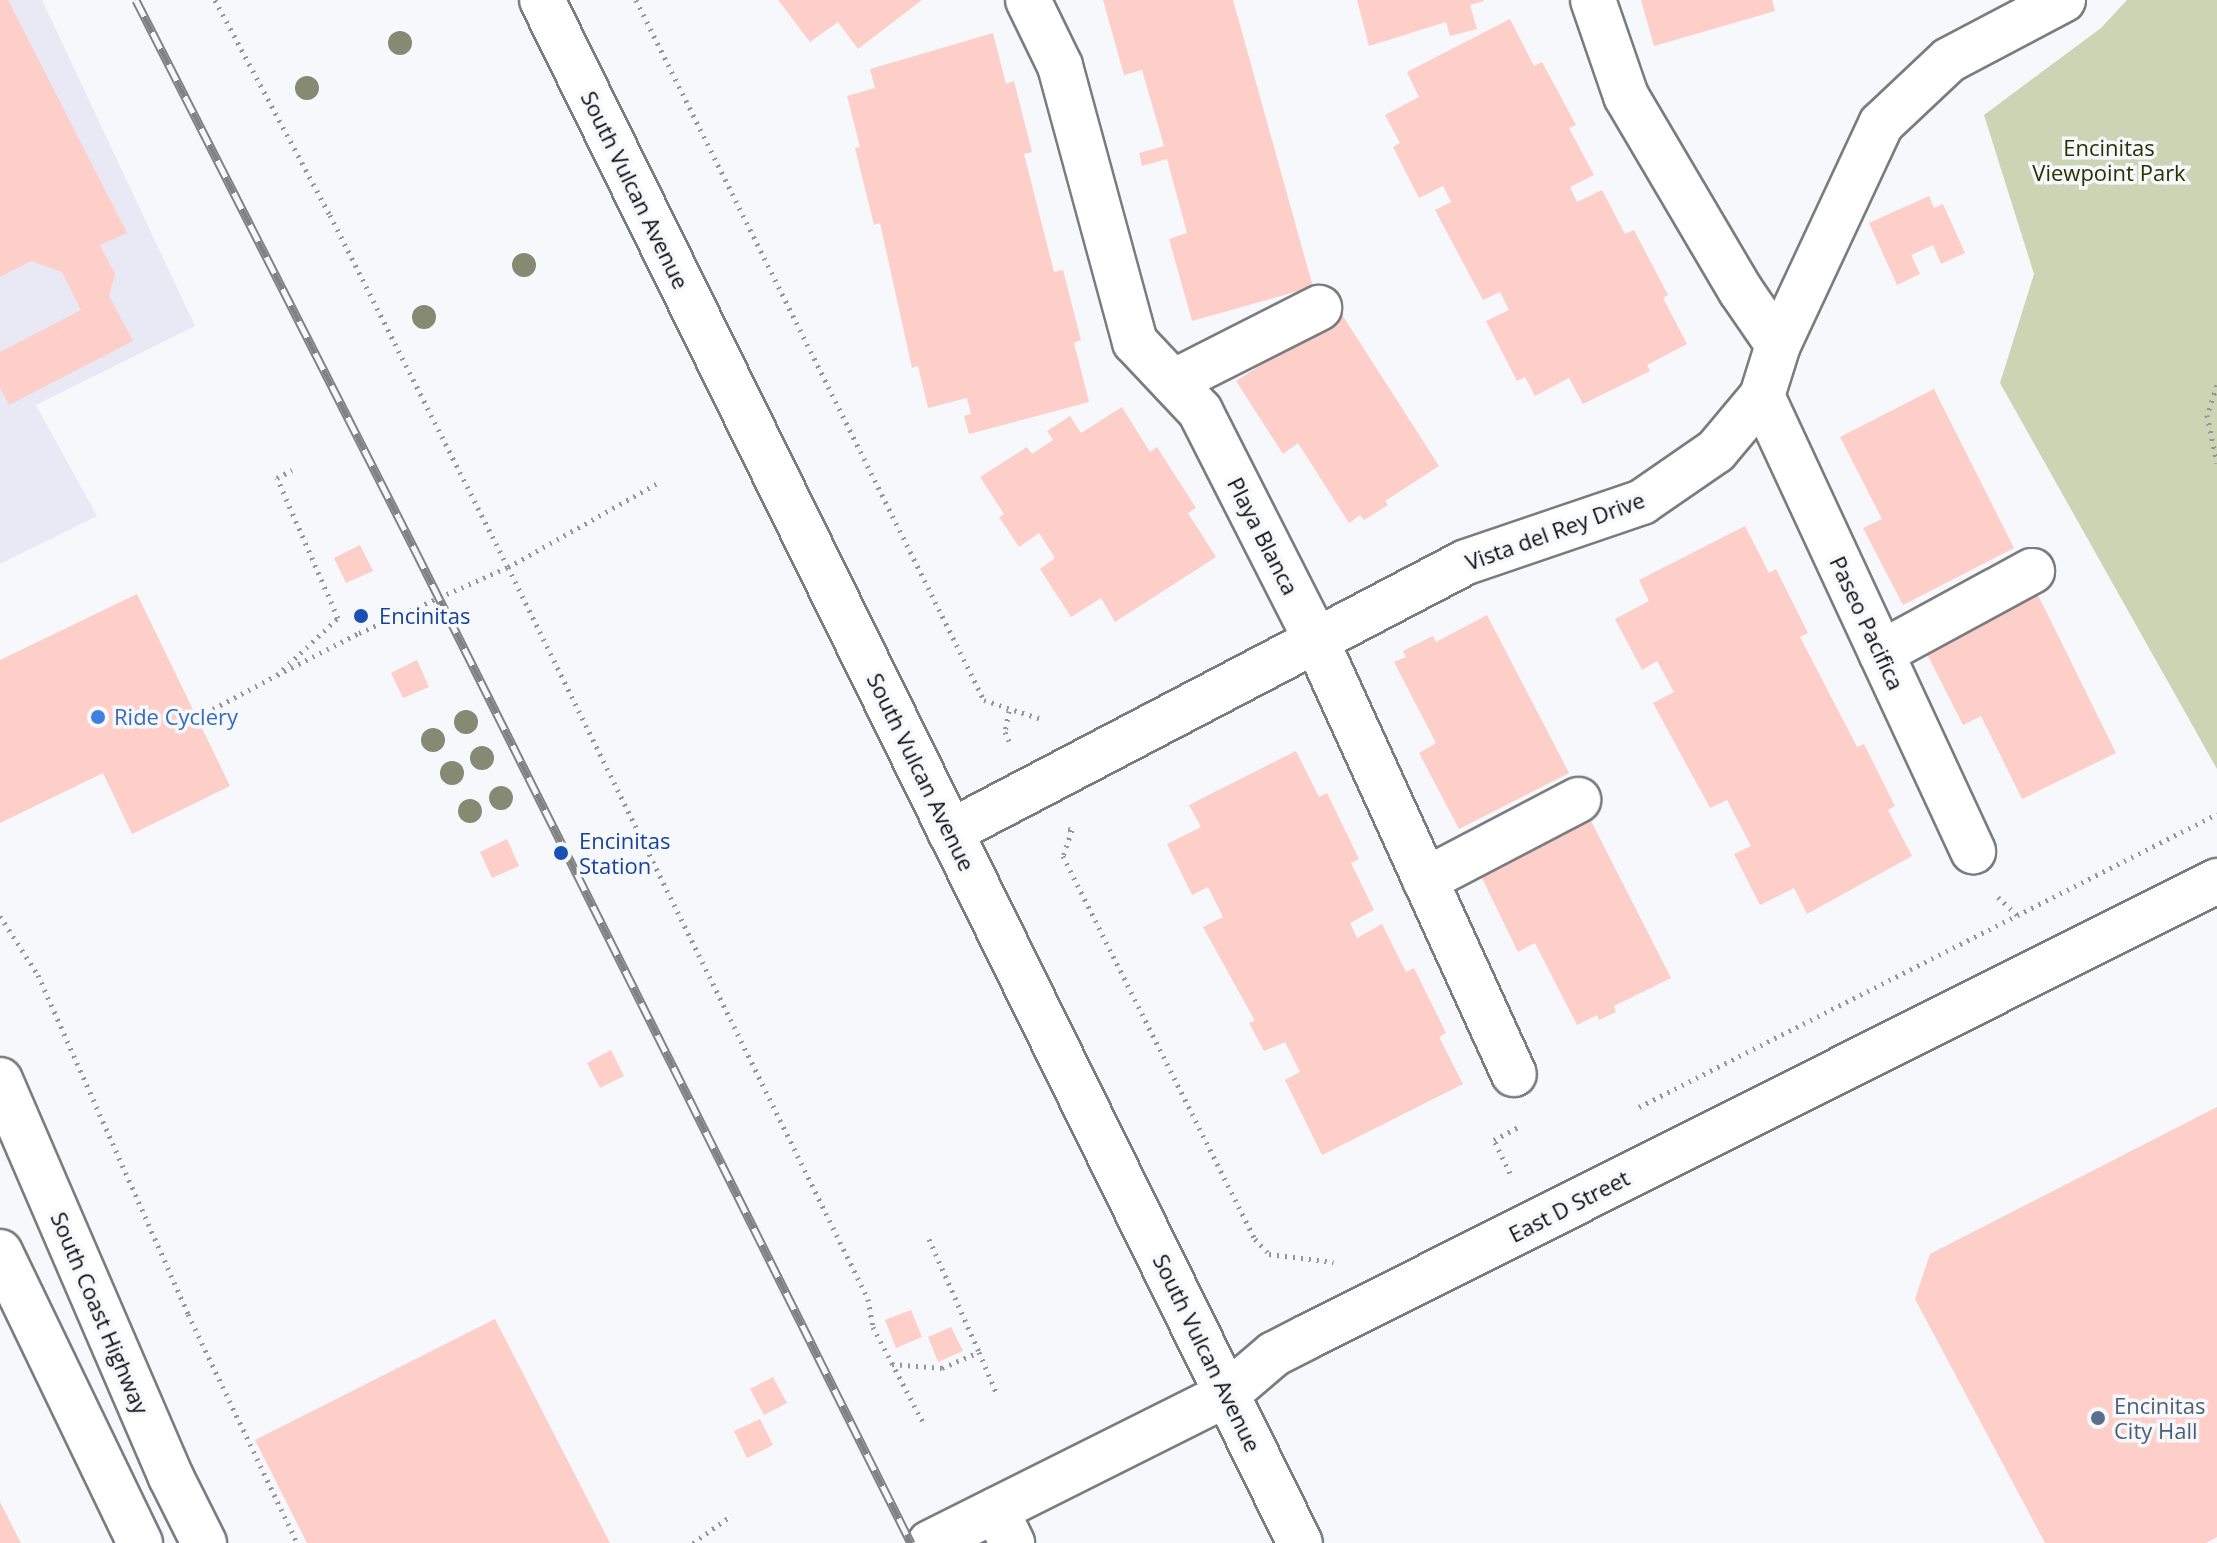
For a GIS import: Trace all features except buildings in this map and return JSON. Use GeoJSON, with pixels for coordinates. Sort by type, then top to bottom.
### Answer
{"type":"FeatureCollection","features":[{"type":"Feature","properties":{"kind":"street","name":"South Vulcan Avenue"},"geometry":{"type":"LineString","coordinates":[[542,0],[1300,1543]]}},
{"type":"Feature","properties":{"kind":"street"},"geometry":{"type":"LineString","coordinates":[[1593,0],[1626,96],[1741,291],[1778,345]]}},
{"type":"Feature","properties":{"kind":"street","name":"Vista del Rey Drive"},"geometry":{"type":"LineString","coordinates":[[950,832],[1466,562],[1642,502],[1716,451],[1762,396],[1778,345],[1881,124],[1949,60],[2063,0]]}},
{"type":"Feature","properties":{"kind":"street","name":"Playa Blanca"},"geometry":{"type":"LineString","coordinates":[[1033,2],[1060,66],[1135,342],[1200,411],[1316,640],[1514,1074]]}},
{"type":"Feature","properties":{"kind":"street"},"geometry":{"type":"LineString","coordinates":[[1173,382],[1319,308]]}},
{"type":"Feature","properties":{"kind":"street","name":"Paseo Pacifica"},"geometry":{"type":"LineString","coordinates":[[1762,396],[1973,851]]}},
{"type":"Feature","properties":{"kind":"street"},"geometry":{"type":"LineString","coordinates":[[1881,653],[2032,571]]}},
{"type":"Feature","properties":{"kind":"street"},"geometry":{"type":"LineString","coordinates":[[1425,880],[1578,800]]}},
{"type":"Feature","properties":{"kind":"street","name":"East D Street"},"geometry":{"type":"LineString","coordinates":[[930,1543],[1004,1526],[1227,1394],[1274,1354],[2217,881]]}},
{"type":"Feature","properties":{"kind":"street","name":"South Coast Highway"},"geometry":{"type":"LineString","coordinates":[[0,1080],[171,1477],[204,1543]]}},
{"type":"Feature","properties":{"kind":"street"},"geometry":{"type":"LineString","coordinates":[[0,1252],[140,1543]]}},
{"type":"Feature","properties":{"kind":"path"},"geometry":{"type":"LineString","coordinates":[[215,0],[330,215],[508,567],[868,1299],[873,1327],[924,1424]]}},
{"type":"Feature","properties":{"kind":"path"},"geometry":{"type":"LineString","coordinates":[[636,0],[984,700],[1044,720]]}},
{"type":"Feature","properties":{"kind":"path"},"geometry":{"type":"LineString","coordinates":[[2217,385],[2207,415],[2217,463]]}},
{"type":"Feature","properties":{"kind":"path"},"geometry":{"type":"LineString","coordinates":[[277,675],[338,618],[277,478],[292,470]]}},
{"type":"Feature","properties":{"kind":"path"},"geometry":{"type":"LineString","coordinates":[[213,709],[359,633],[508,567],[656,484]]}},
{"type":"Feature","properties":{"kind":"path"},"geometry":{"type":"LineString","coordinates":[[0,916],[38,975],[188,1314],[297,1543]]}},
{"type":"Feature","properties":{"kind":"path"},"geometry":{"type":"LineString","coordinates":[[929,1239],[996,1392]]}},
{"type":"Feature","properties":{"kind":"path"},"geometry":{"type":"LineString","coordinates":[[892,1364],[942,1368],[979,1352]]}},
{"type":"Feature","properties":{"kind":"path"},"geometry":{"type":"LineString","coordinates":[[693,1543],[732,1515]]}},
{"type":"Feature","properties":{"kind":"shaded area"},"geometry":{"type":"Polygon","coordinates":[[[0,0],[42,0],[195,326],[36,405],[97,516],[0,564],[0,0]]]}},
{"type":"Feature","properties":{"kind":"green space","name":"Encinitas Viewpoint Park"},"geometry":{"type":"Polygon","coordinates":[[[2127,0],[2217,0],[2217,769],[2000,383],[2034,274],[1984,115],[2101,28],[2127,0]]]}},
{"type":"Feature","properties":{"kind":"railway"},"geometry":{"type":"LineString","coordinates":[[136,0],[416,552],[911,1543]]}},
{"type":"Feature","properties":{"kind":"place","name":"Encinitas"},"geometry":{"type":"Point","coordinates":[361,616]}},
{"type":"Feature","properties":{"kind":"place","name":"Ride Cyclery"},"geometry":{"type":"Point","coordinates":[98,717]}},
{"type":"Feature","properties":{"kind":"place","name":"Encinitas Station"},"geometry":{"type":"Point","coordinates":[561,853]}},
{"type":"Feature","properties":{"kind":"place","name":"Encinitas City Hall"},"geometry":{"type":"Point","coordinates":[2098,1418]}}]}
